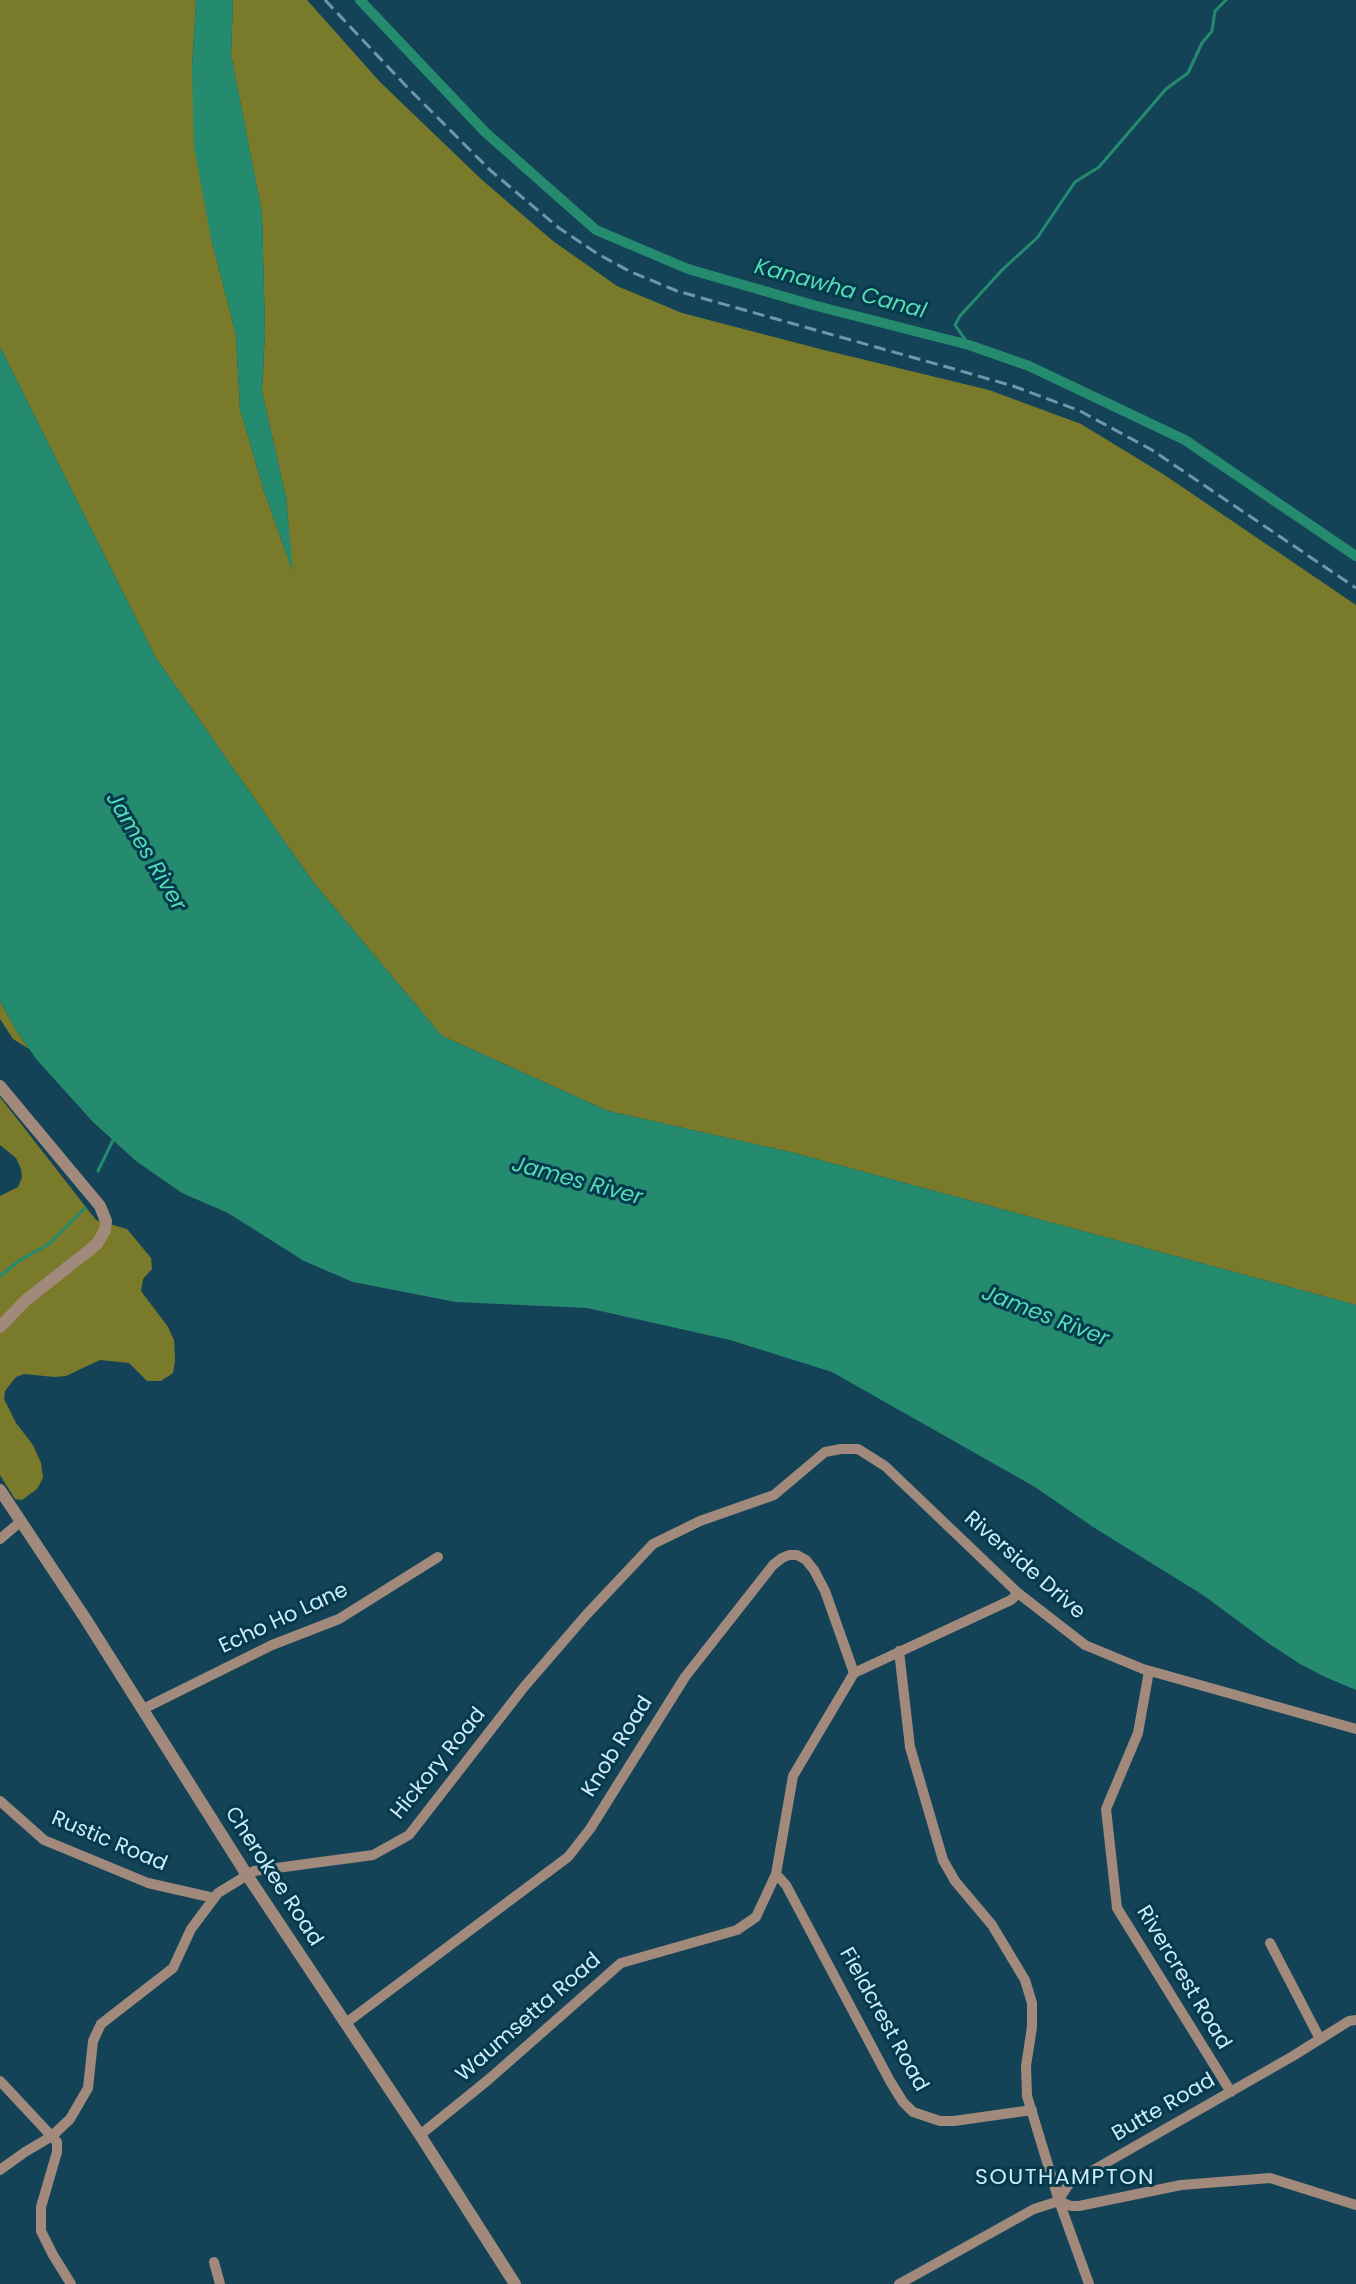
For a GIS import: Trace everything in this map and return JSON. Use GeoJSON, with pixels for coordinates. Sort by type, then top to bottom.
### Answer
{"type":"FeatureCollection","features":[{"type":"Feature","properties":{"kind":"street"},"geometry":{"type":"LineString","coordinates":[[0,1086],[100,1206],[106,1221],[101,1238],[91,1250],[25,1301],[0,1327]]}},
{"type":"Feature","properties":{"kind":"street","name":"Riverside Drive"},"geometry":{"type":"LineString","coordinates":[[858,1449],[885,1466],[1018,1593],[1085,1645],[1149,1671],[1356,1730]]}},
{"type":"Feature","properties":{"kind":"street","name":"Hickory Road"},"geometry":{"type":"LineString","coordinates":[[0,2170],[52,2136],[70,2119],[88,2088],[93,2042],[101,2024],[173,1968],[191,1929],[218,1893],[254,1871],[373,1855],[409,1835],[524,1687],[587,1614],[653,1545],[700,1521],[774,1495],[825,1452],[858,1449]]}},
{"type":"Feature","properties":{"kind":"street","name":"Cherokee Road"},"geometry":{"type":"LineString","coordinates":[[0,1490],[143,1709],[247,1875],[420,2135],[515,2284]]}},
{"type":"Feature","properties":{"kind":"street"},"geometry":{"type":"LineString","coordinates":[[0,1539],[20,1522]]}},
{"type":"Feature","properties":{"kind":"street","name":"Knob Road"},"geometry":{"type":"LineString","coordinates":[[346,2023],[568,1857],[591,1829],[685,1677],[772,1565],[782,1558],[796,1555],[806,1560],[814,1570],[825,1591],[854,1673]]}},
{"type":"Feature","properties":{"kind":"street","name":"Echo Ho Lane"},"geometry":{"type":"LineString","coordinates":[[143,1709],[272,1646],[339,1619],[438,1557]]}},
{"type":"Feature","properties":{"kind":"street"},"geometry":{"type":"LineString","coordinates":[[854,1673],[1011,1600],[1018,1593]]}},
{"type":"Feature","properties":{"kind":"street"},"geometry":{"type":"LineString","coordinates":[[899,1651],[910,1747],[943,1860],[955,1881],[992,1924],[1025,1980],[1032,2003],[1032,2027],[1026,2066],[1027,2096],[1059,2200],[1089,2284]]}},
{"type":"Feature","properties":{"kind":"street","name":"Rivercrest Road"},"geometry":{"type":"LineString","coordinates":[[1149,1671],[1138,1733],[1106,1809],[1117,1908],[1231,2092]]}},
{"type":"Feature","properties":{"kind":"street","name":"Waumsetta Road"},"geometry":{"type":"LineString","coordinates":[[420,2135],[488,2080],[621,1963],[737,1930],[756,1917],[776,1874],[792,1776],[854,1673]]}},
{"type":"Feature","properties":{"kind":"street","name":"Rustic Road"},"geometry":{"type":"LineString","coordinates":[[0,1801],[44,1840],[148,1883],[214,1898]]}},
{"type":"Feature","properties":{"kind":"street","name":"Fieldcrest Road"},"geometry":{"type":"LineString","coordinates":[[776,1874],[786,1885],[903,2102],[914,2112],[940,2121],[1032,2110]]}},
{"type":"Feature","properties":{"kind":"street"},"geometry":{"type":"LineString","coordinates":[[1270,1943],[1320,2039]]}},
{"type":"Feature","properties":{"kind":"street","name":"Butte Road"},"geometry":{"type":"LineString","coordinates":[[1059,2200],[1069,2184],[1231,2092],[1349,2021],[1356,2020]]}},
{"type":"Feature","properties":{"kind":"street"},"geometry":{"type":"LineString","coordinates":[[0,2081],[57,2142],[57,2152],[41,2207],[41,2231],[53,2256],[71,2284]]}},
{"type":"Feature","properties":{"kind":"street"},"geometry":{"type":"LineString","coordinates":[[899,2284],[1034,2209],[1059,2200],[1071,2206],[1079,2206],[1181,2185],[1270,2178],[1356,2205]]}},
{"type":"Feature","properties":{"kind":"street"},"geometry":{"type":"LineString","coordinates":[[214,2262],[220,2284]]}},
{"type":"Feature","properties":{"kind":"shaded area"},"geometry":{"type":"Polygon","coordinates":[[[0,0],[196,0],[192,69],[211,238],[236,335],[240,409],[264,491],[292,569],[286,497],[262,392],[265,330],[262,213],[231,55],[233,0],[307,0],[380,82],[481,179],[553,241],[617,286],[682,313],[989,390],[1081,424],[1163,474],[1356,605],[1356,1305],[794,1153],[608,1111],[442,1036],[313,882],[156,658],[0,347],[0,0]]]}},
{"type":"Feature","properties":{"kind":"shaded area"},"geometry":{"type":"Polygon","coordinates":[[[0,1001],[29,1049],[13,1039],[0,1019],[0,1001]]]}},
{"type":"Feature","properties":{"kind":"shaded area"},"geometry":{"type":"Polygon","coordinates":[[[0,1097],[96,1220],[127,1229],[151,1258],[152,1269],[143,1279],[141,1291],[168,1327],[174,1340],[173,1373],[161,1381],[147,1381],[129,1363],[100,1360],[66,1376],[24,1374],[16,1377],[5,1391],[4,1399],[16,1423],[33,1445],[41,1463],[43,1478],[37,1489],[22,1500],[15,1499],[0,1475],[0,1196],[18,1187],[22,1177],[16,1158],[0,1145],[0,1097]]]}},
{"type":"Feature","properties":{"kind":"water"},"geometry":{"type":"Polygon","coordinates":[[[196,0],[233,0],[231,55],[262,213],[265,330],[262,392],[286,497],[293,572],[264,491],[240,409],[236,335],[211,238],[194,147],[192,69],[196,0]]]}},
{"type":"Feature","properties":{"kind":"water","name":"James River"},"geometry":{"type":"Polygon","coordinates":[[[0,347],[156,658],[313,882],[442,1036],[608,1111],[794,1153],[1356,1305],[1356,1690],[1300,1664],[1203,1595],[1093,1527],[1035,1487],[832,1372],[730,1340],[587,1308],[456,1302],[353,1282],[304,1261],[228,1213],[182,1193],[136,1161],[93,1122],[37,1060],[16,1030],[0,1001],[0,347]]]}},
{"type":"Feature","properties":{"kind":"waterway","name":"Kanawha Canal"},"geometry":{"type":"LineString","coordinates":[[360,0],[485,132],[596,230],[688,269],[813,305],[969,345],[1029,366],[1185,440],[1356,556]]}},
{"type":"Feature","properties":{"kind":"waterway"},"geometry":{"type":"LineString","coordinates":[[969,345],[955,325],[960,316],[1003,269],[1037,238],[1075,182],[1099,167],[1166,89],[1188,73],[1202,43],[1212,31],[1215,11],[1226,0]]}},
{"type":"Feature","properties":{"kind":"waterway"},"geometry":{"type":"LineString","coordinates":[[98,1171],[114,1138]]}},
{"type":"Feature","properties":{"kind":"waterway"},"geometry":{"type":"LineString","coordinates":[[0,1276],[20,1260],[49,1244],[85,1208]]}},
{"type":"Feature","properties":{"kind":"railway"},"geometry":{"type":"LineString","coordinates":[[325,0],[491,171],[559,228],[598,254],[629,271],[677,291],[1013,386],[1080,411],[1152,450],[1356,588]]}},
{"type":"Feature","properties":{"kind":"district","name":"SOUTHAMPTON"},"geometry":{"type":"Point","coordinates":[1065,2178]}}]}
